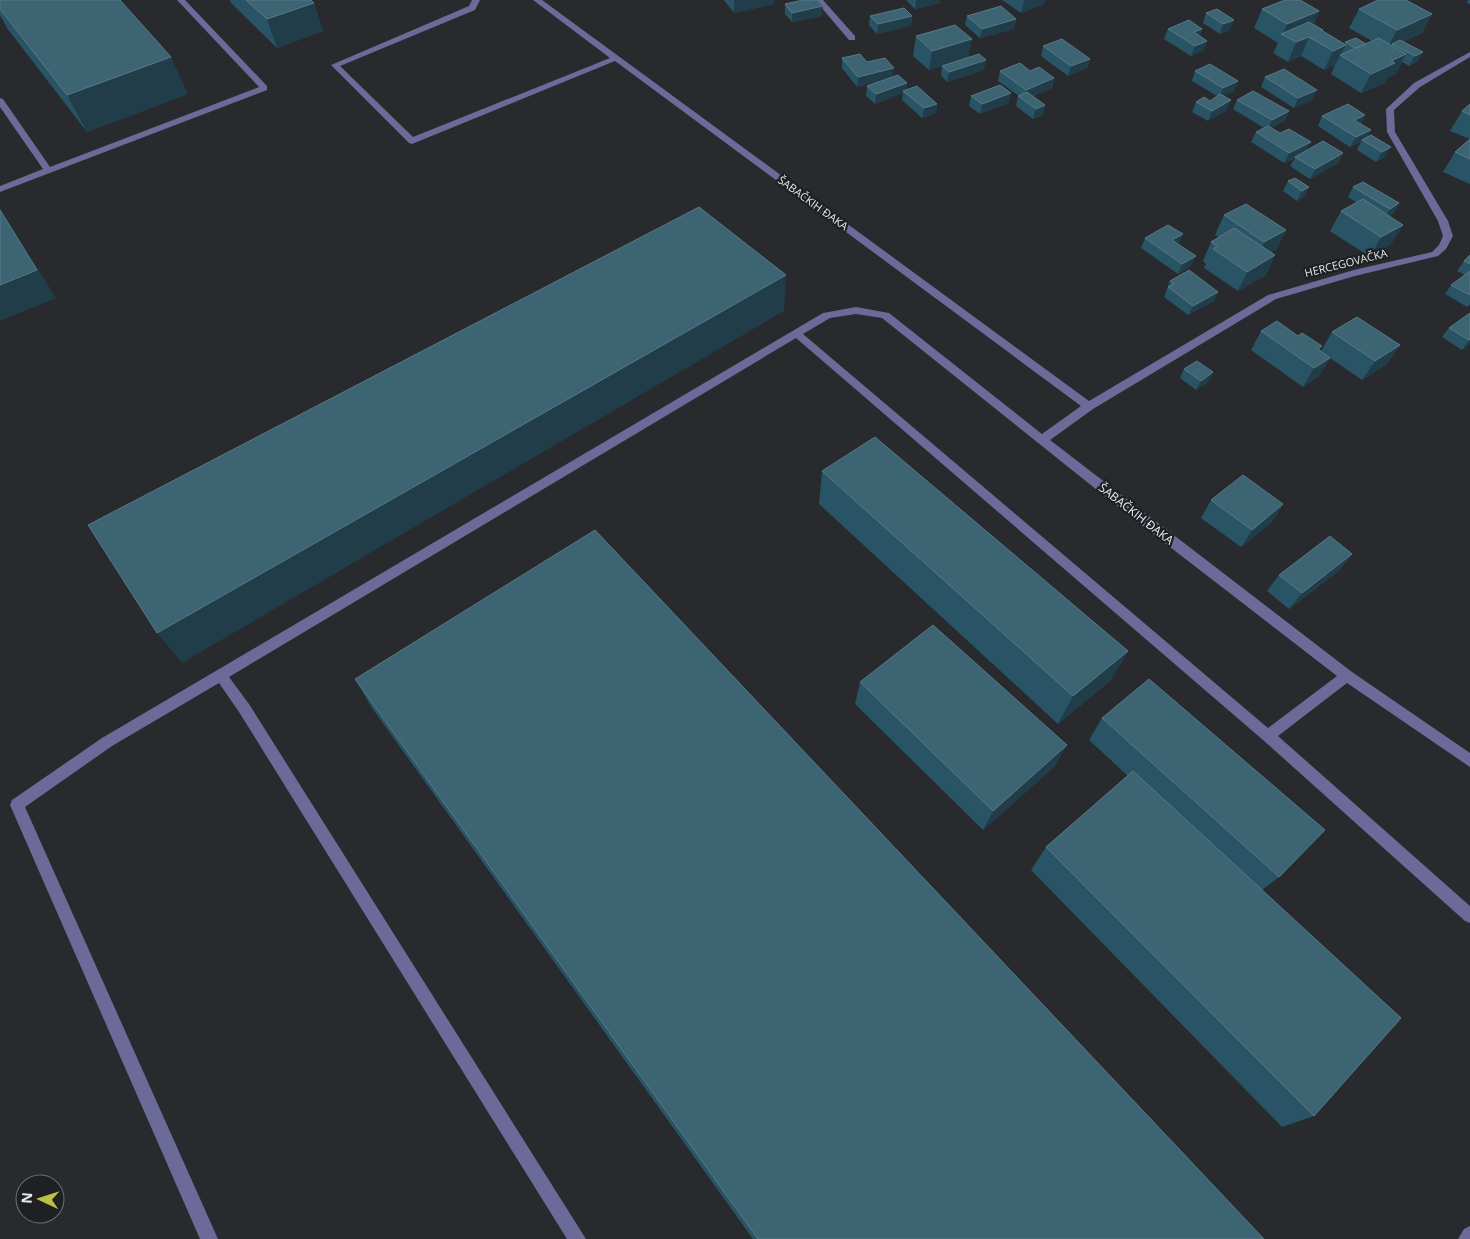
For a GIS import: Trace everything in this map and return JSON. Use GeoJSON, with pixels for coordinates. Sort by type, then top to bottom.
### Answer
{"type":"FeatureCollection","features":[{"type":"Feature","properties":{"kind":"street"},"geometry":{"type":"LineString","coordinates":[[0,190],[264,88],[181,0]]}},
{"type":"Feature","properties":{"kind":"street"},"geometry":{"type":"LineString","coordinates":[[476,0],[472,8],[335,65],[412,141],[590,67],[617,58]]}},
{"type":"Feature","properties":{"kind":"street","name":"ŠABAČKIH ĐAKA"},"geometry":{"type":"LineString","coordinates":[[537,0],[1089,406]]}},
{"type":"Feature","properties":{"kind":"street"},"geometry":{"type":"LineString","coordinates":[[819,0],[852,38]]}},
{"type":"Feature","properties":{"kind":"street","name":"HERCEGOVAČKA"},"geometry":{"type":"LineString","coordinates":[[1043,439],[1089,406],[1272,297],[1354,273],[1435,254],[1443,247],[1448,236],[1443,221],[1391,132],[1390,109],[1398,100],[1419,85],[1470,54]]}},
{"type":"Feature","properties":{"kind":"street"},"geometry":{"type":"LineString","coordinates":[[0,101],[48,170]]}},
{"type":"Feature","properties":{"kind":"street","name":"ŠABAČKIH ĐAKA"},"geometry":{"type":"LineString","coordinates":[[208,1239],[16,805],[107,742],[827,315],[841,311],[870,310],[885,315],[1126,507],[1347,676],[1470,761]]}},
{"type":"Feature","properties":{"kind":"street"},"geometry":{"type":"LineString","coordinates":[[797,334],[1268,736],[1470,916]]}},
{"type":"Feature","properties":{"kind":"street"},"geometry":{"type":"LineString","coordinates":[[221,675],[244,708],[577,1239]]}},
{"type":"Feature","properties":{"kind":"street"},"geometry":{"type":"LineString","coordinates":[[1268,736],[1347,676]]}},
{"type":"Feature","properties":{"kind":"street"},"geometry":{"type":"LineString","coordinates":[[1467,1239],[1470,1235]]}},
{"type":"Feature","properties":{"kind":"building"},"geometry":{"type":"Polygon","coordinates":[[[0,0],[120,0],[171,57],[67,95],[0,9],[0,0]]]}},
{"type":"Feature","properties":{"kind":"building"},"geometry":{"type":"Polygon","coordinates":[[[246,0],[311,0],[314,3],[267,19],[246,0]]]}},
{"type":"Feature","properties":{"kind":"building"},"geometry":{"type":"Polygon","coordinates":[[[803,0],[818,0],[823,6],[792,13],[785,4],[803,0]]]}},
{"type":"Feature","properties":{"kind":"building"},"geometry":{"type":"Polygon","coordinates":[[[1285,0],[1300,0],[1319,11],[1287,24],[1262,9],[1285,0]]]}},
{"type":"Feature","properties":{"kind":"building"},"geometry":{"type":"Polygon","coordinates":[[[1378,0],[1406,0],[1432,14],[1397,30],[1359,9],[1378,0]]]}},
{"type":"Feature","properties":{"kind":"building"},"geometry":{"type":"Polygon","coordinates":[[[1001,6],[1016,19],[982,29],[967,16],[1001,6]]]}},
{"type":"Feature","properties":{"kind":"building"},"geometry":{"type":"Polygon","coordinates":[[[904,8],[912,16],[878,24],[870,16],[904,8]]]}},
{"type":"Feature","properties":{"kind":"building"},"geometry":{"type":"Polygon","coordinates":[[[1217,9],[1234,20],[1223,24],[1206,13],[1217,9]]]}},
{"type":"Feature","properties":{"kind":"building"},"geometry":{"type":"Polygon","coordinates":[[[1189,20],[1202,29],[1194,32],[1207,41],[1195,46],[1168,29],[1189,20]]]}},
{"type":"Feature","properties":{"kind":"building"},"geometry":{"type":"Polygon","coordinates":[[[1309,22],[1346,45],[1333,51],[1309,37],[1296,42],[1281,34],[1309,22]]]}},
{"type":"Feature","properties":{"kind":"building"},"geometry":{"type":"Polygon","coordinates":[[[955,25],[972,39],[932,51],[916,36],[955,25]]]}},
{"type":"Feature","properties":{"kind":"building"},"geometry":{"type":"Polygon","coordinates":[[[1356,38],[1366,44],[1355,48],[1345,42],[1356,38]]]}},
{"type":"Feature","properties":{"kind":"building"},"geometry":{"type":"Polygon","coordinates":[[[1379,38],[1406,54],[1391,61],[1395,63],[1371,74],[1340,55],[1379,38]]]}},
{"type":"Feature","properties":{"kind":"building"},"geometry":{"type":"Polygon","coordinates":[[[1062,39],[1090,59],[1071,66],[1043,46],[1062,39]]]}},
{"type":"Feature","properties":{"kind":"building"},"geometry":{"type":"Polygon","coordinates":[[[1400,40],[1423,52],[1415,56],[1392,44],[1400,40]]]}},
{"type":"Feature","properties":{"kind":"building"},"geometry":{"type":"Polygon","coordinates":[[[860,54],[867,62],[885,58],[894,68],[858,77],[842,58],[860,54]]]}},
{"type":"Feature","properties":{"kind":"building"},"geometry":{"type":"Polygon","coordinates":[[[979,54],[986,60],[949,72],[942,66],[979,54]]]}},
{"type":"Feature","properties":{"kind":"building"},"geometry":{"type":"Polygon","coordinates":[[[1020,63],[1030,71],[1039,67],[1054,78],[1026,90],[1000,71],[1020,63]]]}},
{"type":"Feature","properties":{"kind":"building"},"geometry":{"type":"Polygon","coordinates":[[[1210,64],[1238,81],[1223,88],[1195,71],[1210,64]]]}},
{"type":"Feature","properties":{"kind":"building"},"geometry":{"type":"Polygon","coordinates":[[[1284,69],[1317,90],[1298,98],[1265,77],[1284,69]]]}},
{"type":"Feature","properties":{"kind":"building"},"geometry":{"type":"Polygon","coordinates":[[[898,75],[907,83],[876,94],[867,86],[898,75]]]}},
{"type":"Feature","properties":{"kind":"building"},"geometry":{"type":"Polygon","coordinates":[[[1000,85],[1011,93],[982,104],[971,96],[1000,85]]]}},
{"type":"Feature","properties":{"kind":"building"},"geometry":{"type":"Polygon","coordinates":[[[917,86],[937,104],[924,108],[903,91],[917,86]]]}},
{"type":"Feature","properties":{"kind":"building"},"geometry":{"type":"Polygon","coordinates":[[[1253,91],[1289,111],[1272,120],[1237,100],[1253,91]]]}},
{"type":"Feature","properties":{"kind":"building"},"geometry":{"type":"Polygon","coordinates":[[[1027,92],[1045,105],[1036,109],[1018,96],[1027,92]]]}},
{"type":"Feature","properties":{"kind":"building"},"geometry":{"type":"Polygon","coordinates":[[[1220,94],[1231,100],[1212,111],[1196,102],[1204,97],[1210,101],[1220,94]]]}},
{"type":"Feature","properties":{"kind":"building"},"geometry":{"type":"Polygon","coordinates":[[[1348,104],[1365,115],[1354,120],[1371,130],[1356,137],[1322,116],[1348,104]]]}},
{"type":"Feature","properties":{"kind":"building"},"geometry":{"type":"Polygon","coordinates":[[[1470,104],[1470,115],[1462,111],[1470,104]]]}},
{"type":"Feature","properties":{"kind":"building"},"geometry":{"type":"Polygon","coordinates":[[[1268,126],[1280,133],[1289,129],[1311,142],[1289,153],[1256,132],[1268,126]]]}},
{"type":"Feature","properties":{"kind":"building"},"geometry":{"type":"Polygon","coordinates":[[[1371,135],[1391,147],[1382,152],[1362,140],[1371,135]]]}},
{"type":"Feature","properties":{"kind":"building"},"geometry":{"type":"Polygon","coordinates":[[[1470,139],[1470,159],[1455,152],[1470,139]]]}},
{"type":"Feature","properties":{"kind":"building"},"geometry":{"type":"Polygon","coordinates":[[[1323,141],[1343,153],[1315,169],[1295,157],[1323,141]]]}},
{"type":"Feature","properties":{"kind":"building"},"geometry":{"type":"Polygon","coordinates":[[[1295,178],[1309,187],[1302,191],[1288,181],[1295,178]]]}},
{"type":"Feature","properties":{"kind":"building"},"geometry":{"type":"Polygon","coordinates":[[[1363,182],[1399,203],[1390,209],[1353,187],[1363,182]]]}},
{"type":"Feature","properties":{"kind":"building"},"geometry":{"type":"Polygon","coordinates":[[[1363,199],[1403,225],[1381,237],[1341,211],[1363,199]]]}},
{"type":"Feature","properties":{"kind":"building"},"geometry":{"type":"Polygon","coordinates":[[[1246,204],[1286,230],[1264,242],[1224,215],[1246,204]]]}},
{"type":"Feature","properties":{"kind":"building"},"geometry":{"type":"Polygon","coordinates":[[[699,207],[786,275],[157,633],[88,525],[699,207]]]}},
{"type":"Feature","properties":{"kind":"building"},"geometry":{"type":"Polygon","coordinates":[[[0,210],[37,270],[0,285],[0,210]]]}},
{"type":"Feature","properties":{"kind":"building"},"geometry":{"type":"Polygon","coordinates":[[[1168,225],[1183,234],[1172,240],[1196,256],[1182,264],[1145,238],[1168,225]]]}},
{"type":"Feature","properties":{"kind":"building"},"geometry":{"type":"Polygon","coordinates":[[[1234,228],[1275,255],[1247,272],[1213,249],[1217,246],[1211,242],[1234,228]]]}},
{"type":"Feature","properties":{"kind":"building"},"geometry":{"type":"Polygon","coordinates":[[[1470,255],[1470,264],[1464,261],[1470,255]]]}},
{"type":"Feature","properties":{"kind":"building"},"geometry":{"type":"Polygon","coordinates":[[[1189,270],[1218,292],[1193,306],[1168,287],[1174,284],[1170,281],[1189,270]]]}},
{"type":"Feature","properties":{"kind":"building"},"geometry":{"type":"Polygon","coordinates":[[[1470,271],[1470,295],[1451,285],[1470,271]]]}},
{"type":"Feature","properties":{"kind":"building"},"geometry":{"type":"Polygon","coordinates":[[[1470,313],[1470,339],[1469,340],[1449,328],[1470,313]]]}},
{"type":"Feature","properties":{"kind":"building"},"geometry":{"type":"Polygon","coordinates":[[[1357,317],[1400,345],[1375,361],[1332,332],[1357,317]]]}},
{"type":"Feature","properties":{"kind":"building"},"geometry":{"type":"Polygon","coordinates":[[[1277,321],[1298,336],[1302,333],[1322,346],[1318,349],[1330,358],[1314,368],[1261,331],[1277,321]]]}},
{"type":"Feature","properties":{"kind":"building"},"geometry":{"type":"Polygon","coordinates":[[[1197,361],[1213,372],[1201,381],[1184,369],[1197,361]]]}},
{"type":"Feature","properties":{"kind":"building"},"geometry":{"type":"Polygon","coordinates":[[[875,437],[1128,651],[1073,696],[822,471],[875,437]]]}},
{"type":"Feature","properties":{"kind":"building"},"geometry":{"type":"Polygon","coordinates":[[[1243,475],[1283,504],[1252,530],[1211,500],[1243,475]]]}},
{"type":"Feature","properties":{"kind":"building"},"geometry":{"type":"Polygon","coordinates":[[[595,530],[1264,1239],[758,1239],[355,679],[595,530]]]}},
{"type":"Feature","properties":{"kind":"building"},"geometry":{"type":"Polygon","coordinates":[[[1330,536],[1352,554],[1302,593],[1279,575],[1330,536]]]}},
{"type":"Feature","properties":{"kind":"building"},"geometry":{"type":"Polygon","coordinates":[[[933,625],[1067,745],[993,811],[860,682],[933,625]]]}},
{"type":"Feature","properties":{"kind":"building"},"geometry":{"type":"Polygon","coordinates":[[[1149,679],[1325,830],[1279,877],[1102,718],[1149,679]]]}},
{"type":"Feature","properties":{"kind":"building"},"geometry":{"type":"Polygon","coordinates":[[[1133,771],[1401,1018],[1314,1116],[1046,847],[1133,771]]]}}]}
